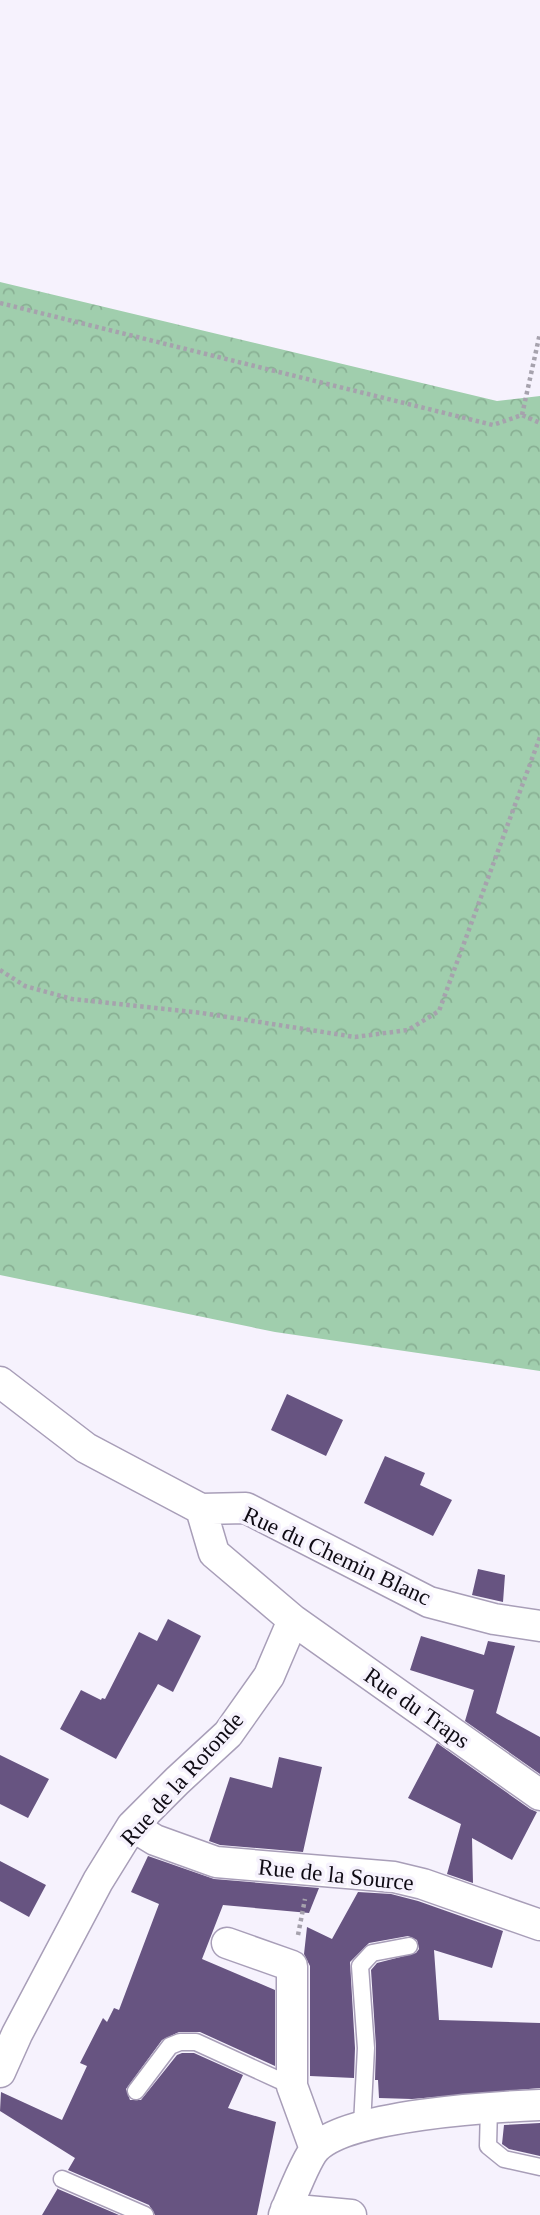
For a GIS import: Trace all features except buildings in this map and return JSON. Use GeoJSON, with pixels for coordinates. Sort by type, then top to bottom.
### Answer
{"type":"FeatureCollection","features":[{"type":"Feature","properties":{"kind":"street","name":"Rue du Chemin Blanc"},"geometry":{"type":"LineString","coordinates":[[0,1382],[86,1448],[201,1509],[246,1508],[429,1602],[494,1619],[540,1626]]}},
{"type":"Feature","properties":{"kind":"street"},"geometry":{"type":"LineString","coordinates":[[201,1509],[214,1553],[293,1620]]}},
{"type":"Feature","properties":{"kind":"street","name":"Rue du Traps"},"geometry":{"type":"LineString","coordinates":[[293,1620],[540,1796]]}},
{"type":"Feature","properties":{"kind":"street","name":"Rue de la Rotonde"},"geometry":{"type":"LineString","coordinates":[[0,2071],[98,1881],[132,1826],[228,1734],[269,1676],[293,1620]]}},
{"type":"Feature","properties":{"kind":"street","name":"Rue de la Source"},"geometry":{"type":"LineString","coordinates":[[132,1826],[155,1840],[216,1863],[394,1877],[540,1925]]}},
{"type":"Feature","properties":{"kind":"street"},"geometry":{"type":"LineString","coordinates":[[227,1943],[292,1966],[292,2086],[315,2149]]}},
{"type":"Feature","properties":{"kind":"street"},"geometry":{"type":"LineString","coordinates":[[351,2215],[285,2212],[315,2149],[334,2134],[362,2125],[489,2107],[540,2105]]}},
{"type":"Feature","properties":{"kind":"lane"},"geometry":{"type":"LineString","coordinates":[[362,2125],[366,2048],[360,1966],[372,1953],[409,1947]]}},
{"type":"Feature","properties":{"kind":"lane"},"geometry":{"type":"LineString","coordinates":[[136,2091],[170,2046],[180,2042],[196,2042],[292,2086]]}},
{"type":"Feature","properties":{"kind":"lane"},"geometry":{"type":"LineString","coordinates":[[489,2107],[488,2146],[504,2159],[540,2167]]}},
{"type":"Feature","properties":{"kind":"lane"},"geometry":{"type":"LineString","coordinates":[[62,2179],[145,2215]]}},
{"type":"Feature","properties":{"kind":"path"},"geometry":{"type":"LineString","coordinates":[[0,303],[493,425],[522,415],[540,423]]}},
{"type":"Feature","properties":{"kind":"path"},"geometry":{"type":"LineString","coordinates":[[522,415],[540,333]]}},
{"type":"Feature","properties":{"kind":"path"},"geometry":{"type":"LineString","coordinates":[[0,970],[25,986],[72,999],[202,1013],[355,1037],[408,1030],[439,1011],[540,737]]}},
{"type":"Feature","properties":{"kind":"path"},"geometry":{"type":"LineString","coordinates":[[292,1966],[310,1870]]}},
{"type":"Feature","properties":{"kind":"green space"},"geometry":{"type":"Polygon","coordinates":[[[0,282],[497,401],[540,396],[540,1371],[275,1332],[0,1275],[0,282]]]}}]}
